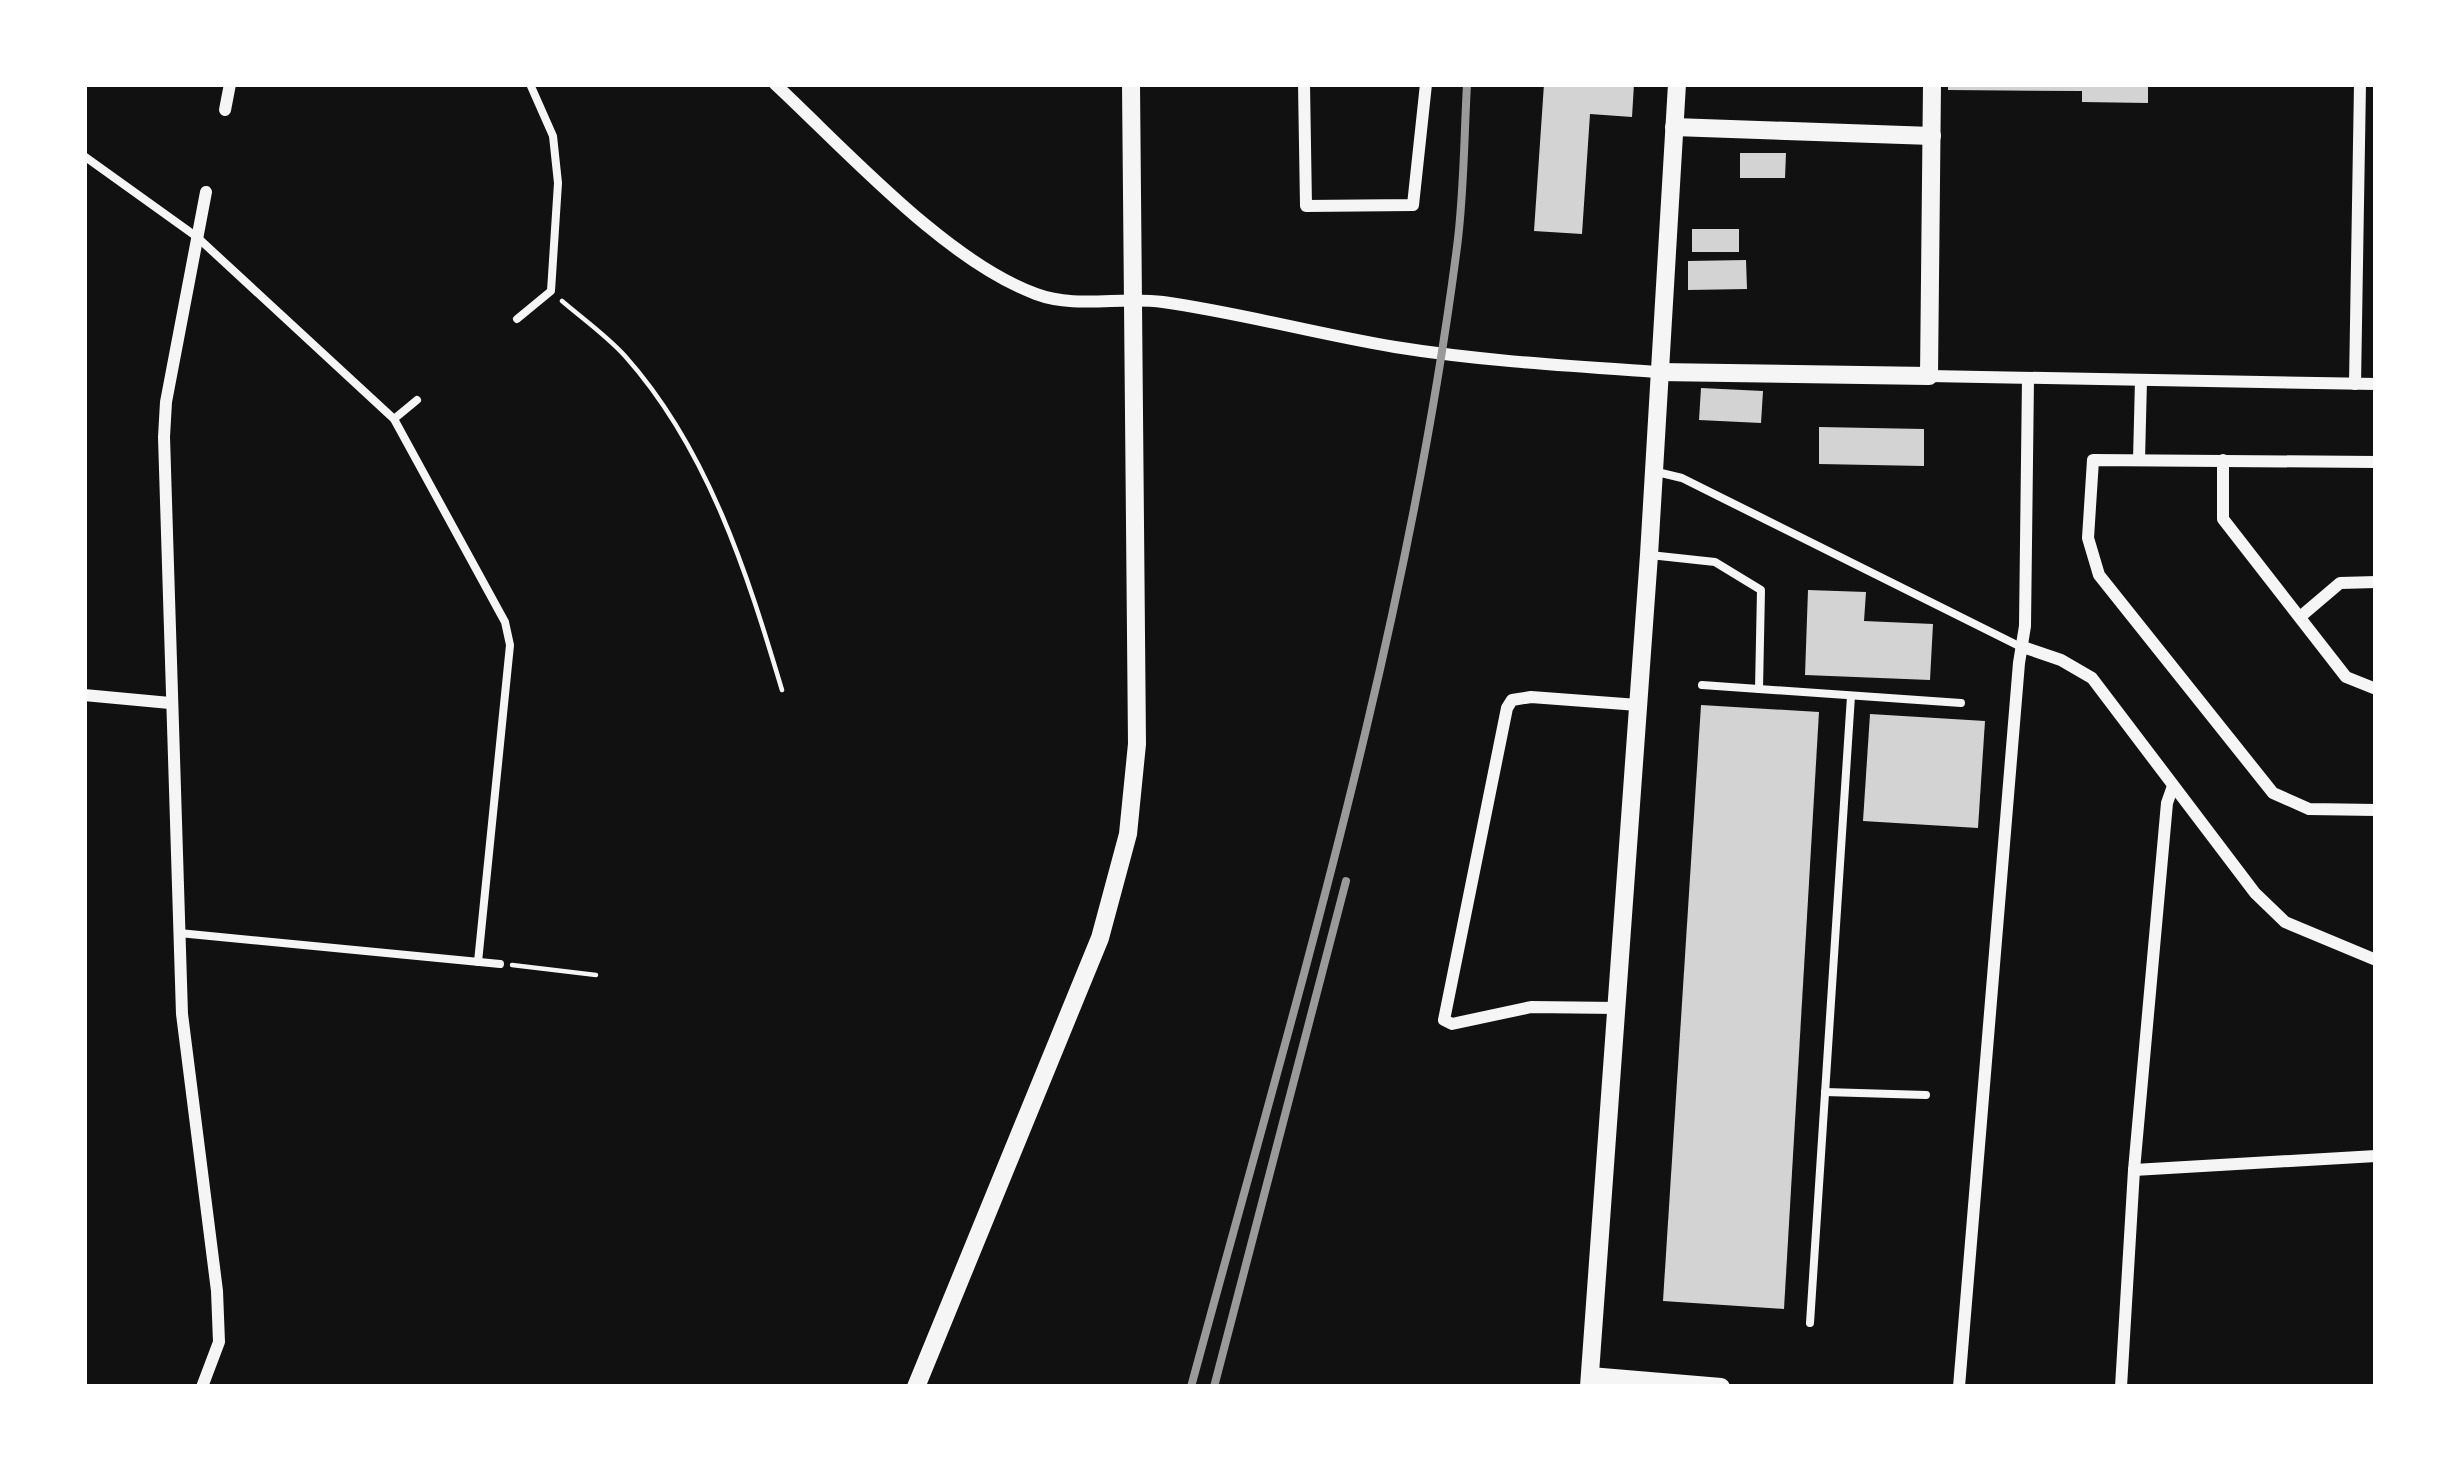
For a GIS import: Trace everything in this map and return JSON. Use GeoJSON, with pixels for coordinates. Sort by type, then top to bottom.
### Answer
{"type":"FeatureCollection","features":[{"type":"Feature","properties":{"kind":"street"},"geometry":{"type":"LineString","coordinates":[[225,110],[230,84]]}},
{"type":"Feature","properties":{"kind":"street"},"geometry":{"type":"LineString","coordinates":[[775,84],[939,235],[985,268],[1038,295],[1076,302],[1160,302],[1492,361],[1658,372],[2376,384]]}},
{"type":"Feature","properties":{"kind":"street"},"geometry":{"type":"LineString","coordinates":[[916,1387],[1100,938],[1128,834],[1137,744],[1131,84]]}},
{"type":"Feature","properties":{"kind":"street"},"geometry":{"type":"LineString","coordinates":[[1304,84],[1306,206],[1413,205],[1426,84]]}},
{"type":"Feature","properties":{"kind":"street"},"geometry":{"type":"LineString","coordinates":[[1677,84],[1649,555],[1589,1382],[1721,1387]]}},
{"type":"Feature","properties":{"kind":"street"},"geometry":{"type":"LineString","coordinates":[[1929,376],[1932,84]]}},
{"type":"Feature","properties":{"kind":"street"},"geometry":{"type":"LineString","coordinates":[[2355,384],[2360,84]]}},
{"type":"Feature","properties":{"kind":"street"},"geometry":{"type":"LineString","coordinates":[[1674,127],[1932,136]]}},
{"type":"Feature","properties":{"kind":"street"},"geometry":{"type":"LineString","coordinates":[[2358,191],[2376,191]]}},
{"type":"Feature","properties":{"kind":"street"},"geometry":{"type":"LineString","coordinates":[[202,1387],[219,1342],[217,1291],[182,1014],[170,703],[166,403],[206,192]]}},
{"type":"Feature","properties":{"kind":"street"},"geometry":{"type":"LineString","coordinates":[[1959,1387],[2023,647],[2028,378]]}},
{"type":"Feature","properties":{"kind":"street"},"geometry":{"type":"LineString","coordinates":[[2139,460],[2141,380]]}},
{"type":"Feature","properties":{"kind":"street"},"geometry":{"type":"LineString","coordinates":[[2376,462],[2092,460],[2088,538],[2099,575],[2273,793],[2309,809],[2376,810]]}},
{"type":"Feature","properties":{"kind":"street"},"geometry":{"type":"LineString","coordinates":[[2224,460],[2224,519],[2346,677],[2376,689]]}},
{"type":"Feature","properties":{"kind":"street"},"geometry":{"type":"LineString","coordinates":[[2300,617],[2340,583],[2376,583]]}},
{"type":"Feature","properties":{"kind":"street"},"geometry":{"type":"LineString","coordinates":[[2023,647],[2061,660],[2092,678],[2255,893],[2285,922],[2376,961]]}},
{"type":"Feature","properties":{"kind":"street"},"geometry":{"type":"LineString","coordinates":[[84,695],[170,703]]}},
{"type":"Feature","properties":{"kind":"street"},"geometry":{"type":"LineString","coordinates":[[1618,1008],[1531,1007],[1452,1024],[1444,1020],[1507,707],[1512,700],[1531,697],[1638,705]]}},
{"type":"Feature","properties":{"kind":"street"},"geometry":{"type":"LineString","coordinates":[[2121,1387],[2134,1170],[2164,826],[2173,786]]}},
{"type":"Feature","properties":{"kind":"street"},"geometry":{"type":"LineString","coordinates":[[2134,1170],[2376,1156]]}},
{"type":"Feature","properties":{"kind":"lane"},"geometry":{"type":"LineString","coordinates":[[517,319],[551,291],[558,183],[553,136],[530,84]]}},
{"type":"Feature","properties":{"kind":"lane"},"geometry":{"type":"LineString","coordinates":[[84,156],[197,237],[394,419],[506,622],[510,645],[478,962]]}},
{"type":"Feature","properties":{"kind":"lane"},"geometry":{"type":"LineString","coordinates":[[394,419],[417,400]]}},
{"type":"Feature","properties":{"kind":"lane"},"geometry":{"type":"LineString","coordinates":[[1651,471],[1682,478],[2023,647]]}},
{"type":"Feature","properties":{"kind":"lane"},"geometry":{"type":"LineString","coordinates":[[1649,555],[1715,562],[1761,590],[1759,689]]}},
{"type":"Feature","properties":{"kind":"lane"},"geometry":{"type":"LineString","coordinates":[[1702,686],[1961,704]]}},
{"type":"Feature","properties":{"kind":"lane"},"geometry":{"type":"LineString","coordinates":[[1810,1323],[1851,696]]}},
{"type":"Feature","properties":{"kind":"lane"},"geometry":{"type":"LineString","coordinates":[[178,933],[500,964]]}},
{"type":"Feature","properties":{"kind":"lane"},"geometry":{"type":"LineString","coordinates":[[1825,1092],[1926,1095]]}},
{"type":"Feature","properties":{"kind":"path"},"geometry":{"type":"LineString","coordinates":[[551,291],[624,355],[671,419],[712,490],[757,606],[782,690]]}},
{"type":"Feature","properties":{"kind":"path"},"geometry":{"type":"LineString","coordinates":[[500,964],[596,975]]}},
{"type":"Feature","properties":{"kind":"building"},"geometry":{"type":"Polygon","coordinates":[[[1544,84],[1634,84],[1632,117],[1590,114],[1582,234],[1534,231],[1544,84]]]}},
{"type":"Feature","properties":{"kind":"building"},"geometry":{"type":"Polygon","coordinates":[[[1948,84],[2148,84],[2148,103],[2082,102],[2082,91],[1948,90],[1948,84]]]}},
{"type":"Feature","properties":{"kind":"building"},"geometry":{"type":"Polygon","coordinates":[[[1740,153],[1786,153],[1785,178],[1740,178],[1740,153]]]}},
{"type":"Feature","properties":{"kind":"building"},"geometry":{"type":"Polygon","coordinates":[[[1692,229],[1739,229],[1739,252],[1692,252],[1692,229]]]}},
{"type":"Feature","properties":{"kind":"building"},"geometry":{"type":"Polygon","coordinates":[[[1746,260],[1747,289],[1688,290],[1688,261],[1746,260]]]}},
{"type":"Feature","properties":{"kind":"building"},"geometry":{"type":"Polygon","coordinates":[[[1701,388],[1763,391],[1761,423],[1699,420],[1701,388]]]}},
{"type":"Feature","properties":{"kind":"building"},"geometry":{"type":"Polygon","coordinates":[[[1819,427],[1924,429],[1924,466],[1819,464],[1819,427]]]}},
{"type":"Feature","properties":{"kind":"building"},"geometry":{"type":"Polygon","coordinates":[[[1808,590],[1866,592],[1864,621],[1933,624],[1930,680],[1805,675],[1808,590]]]}},
{"type":"Feature","properties":{"kind":"building"},"geometry":{"type":"Polygon","coordinates":[[[1701,705],[1819,712],[1784,1309],[1663,1301],[1701,705]]]}},
{"type":"Feature","properties":{"kind":"building"},"geometry":{"type":"Polygon","coordinates":[[[1870,714],[1985,721],[1978,828],[1863,821],[1870,714]]]}},
{"type":"Feature","properties":{"kind":"railway"},"geometry":{"type":"LineString","coordinates":[[1191,1387],[1344,822],[1409,536],[1457,247],[1467,84]]}},
{"type":"Feature","properties":{"kind":"railway"},"geometry":{"type":"LineString","coordinates":[[1214,1387],[1346,881]]}}]}
